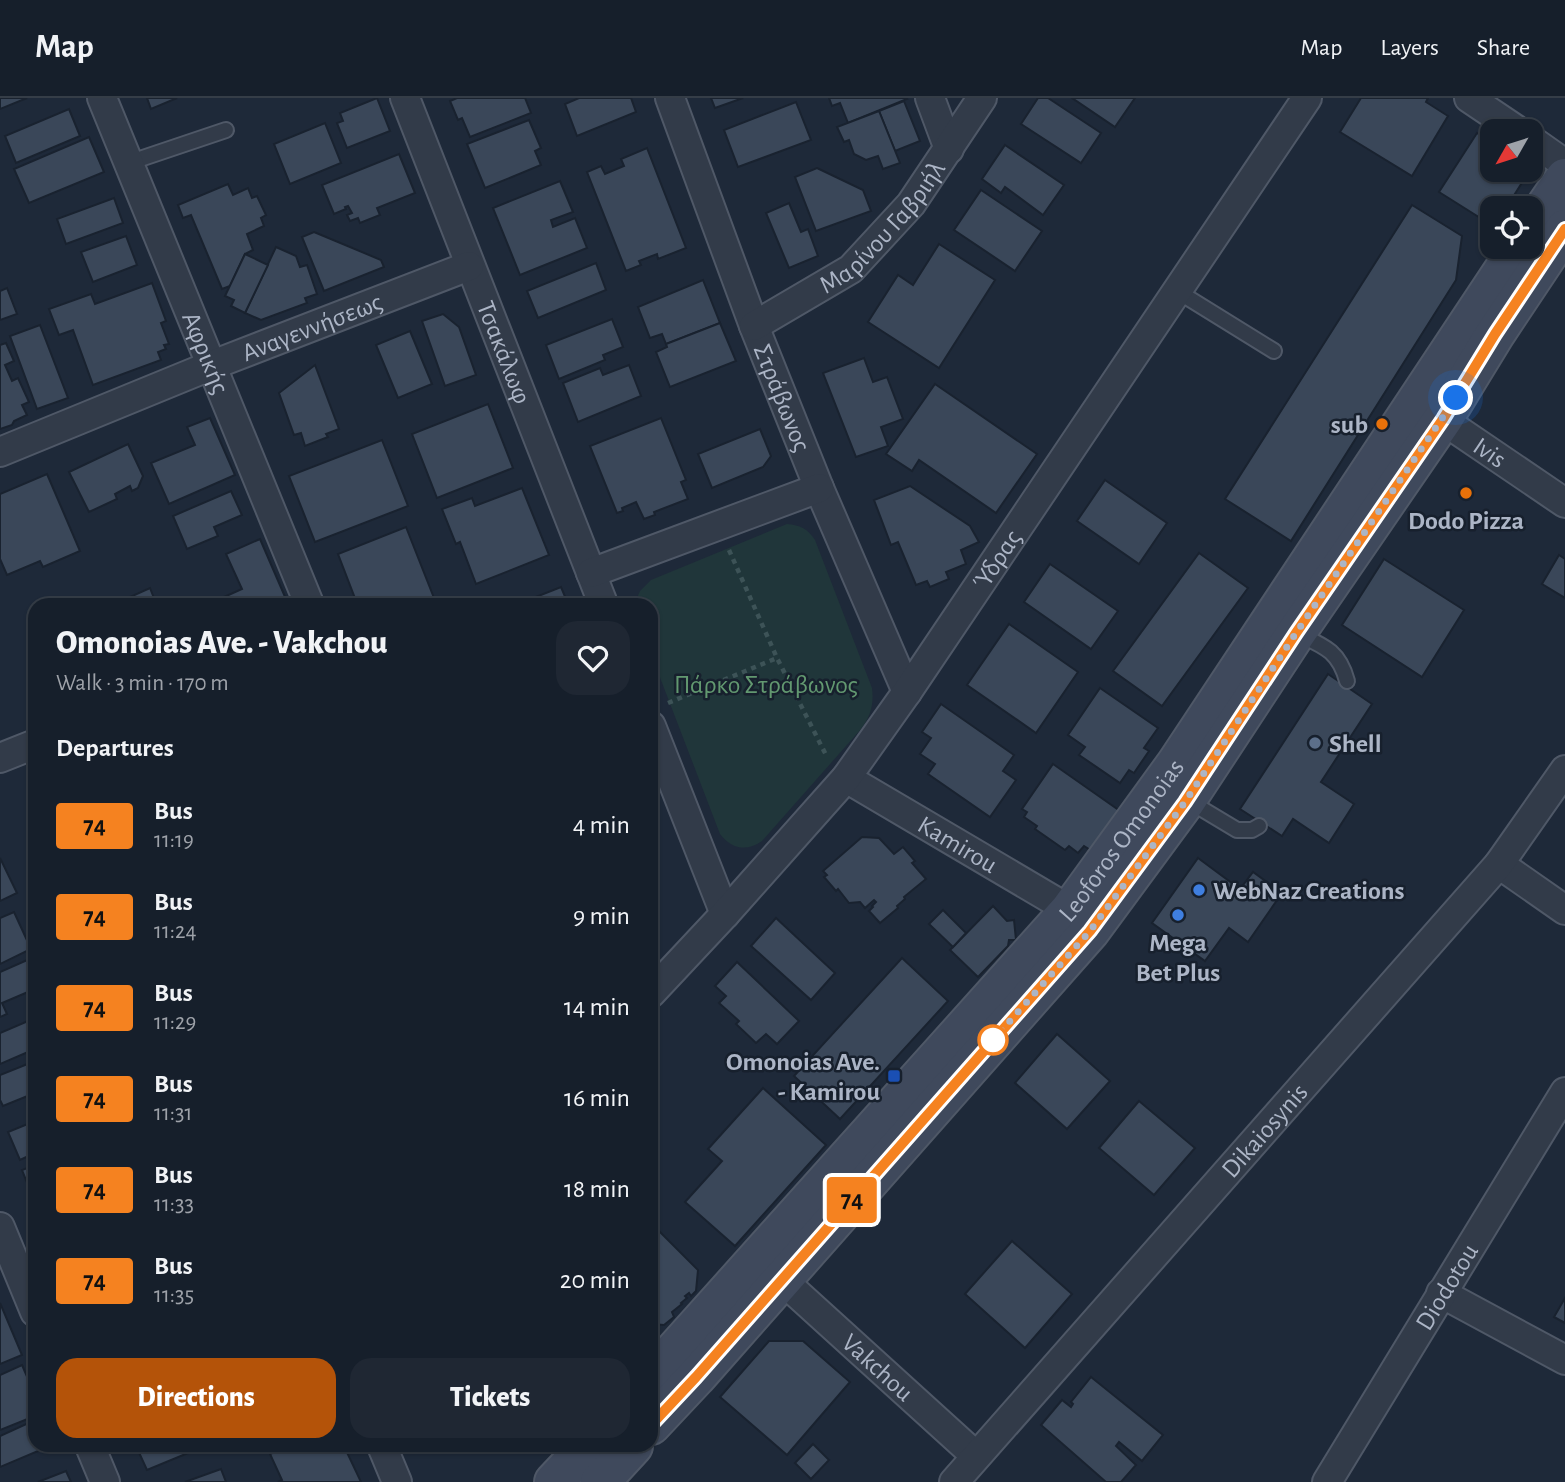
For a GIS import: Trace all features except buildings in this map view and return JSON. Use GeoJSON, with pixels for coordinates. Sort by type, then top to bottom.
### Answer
{"type":"FeatureCollection","features":[{"type":"Feature","properties":{"kind":"main road"},"geometry":{"type":"LineString","coordinates":[[1543,210],[1565,178]]}},
{"type":"Feature","properties":{"kind":"main road","name":"Leoforos Omonoias"},"geometry":{"type":"LineString","coordinates":[[658,1369],[1070,910],[1430,411],[1495,334],[1565,229]]}},
{"type":"Feature","properties":{"kind":"main road","name":"Leoforos Omonoias"},"geometry":{"type":"LineString","coordinates":[[658,1416],[696,1377],[1090,931],[1185,802],[1296,633],[1430,411],[1470,319],[1510,259]]}},
{"type":"Feature","properties":{"kind":"main road"},"geometry":{"type":"LineString","coordinates":[[554,1482],[582,1452]]}},
{"type":"Feature","properties":{"kind":"main road","name":"Leoforos Omonoias"},"geometry":{"type":"LineString","coordinates":[[600,1482],[626,1452]]}},
{"type":"Feature","properties":{"kind":"street","name":"Αφρικής"},"geometry":{"type":"LineString","coordinates":[[102,98],[307,598]]}},
{"type":"Feature","properties":{"kind":"street","name":"Τσακάλωφ"},"geometry":{"type":"LineString","coordinates":[[405,98],[601,598]]}},
{"type":"Feature","properties":{"kind":"street","name":"Στράβωνος"},"geometry":{"type":"LineString","coordinates":[[670,98],[754,326],[907,692]]}},
{"type":"Feature","properties":{"kind":"street"},"geometry":{"type":"LineString","coordinates":[[930,98],[949,149]]}},
{"type":"Feature","properties":{"kind":"street","name":"Μαρίνου Γαβριήλ"},"geometry":{"type":"LineString","coordinates":[[754,326],[851,269],[911,204],[982,98]]}},
{"type":"Feature","properties":{"kind":"street","name":"Ύδρας"},"geometry":{"type":"LineString","coordinates":[[658,986],[846,778],[907,692],[1307,98]]}},
{"type":"Feature","properties":{"kind":"street"},"geometry":{"type":"LineString","coordinates":[[1469,98],[1500,119]]}},
{"type":"Feature","properties":{"kind":"street"},"geometry":{"type":"LineString","coordinates":[[1544,149],[1565,164]]}},
{"type":"Feature","properties":{"kind":"street","name":"Αναγεννήσεως"},"geometry":{"type":"LineString","coordinates":[[0,453],[210,366],[469,266]]}},
{"type":"Feature","properties":{"kind":"street","name":"Ivis"},"geometry":{"type":"LineString","coordinates":[[1430,411],[1565,503]]}},
{"type":"Feature","properties":{"kind":"street"},"geometry":{"type":"LineString","coordinates":[[591,573],[820,488]]}},
{"type":"Feature","properties":{"kind":"street"},"geometry":{"type":"LineString","coordinates":[[658,722],[725,914]]}},
{"type":"Feature","properties":{"kind":"street"},"geometry":{"type":"LineString","coordinates":[[0,758],[28,747]]}},
{"type":"Feature","properties":{"kind":"street","name":"Dikaiosynis"},"geometry":{"type":"LineString","coordinates":[[954,1482],[1499,864],[1565,770]]}},
{"type":"Feature","properties":{"kind":"street","name":"Kamirou"},"geometry":{"type":"LineString","coordinates":[[846,778],[1070,910]]}},
{"type":"Feature","properties":{"kind":"street"},"geometry":{"type":"LineString","coordinates":[[1499,864],[1565,910]]}},
{"type":"Feature","properties":{"kind":"street","name":"Diodotou"},"geometry":{"type":"LineString","coordinates":[[1327,1482],[1565,1092]]}},
{"type":"Feature","properties":{"kind":"street"},"geometry":{"type":"LineString","coordinates":[[0,1227],[28,1295]]}},
{"type":"Feature","properties":{"kind":"street","name":"Vakchou"},"geometry":{"type":"LineString","coordinates":[[781,1279],[976,1455]]}},
{"type":"Feature","properties":{"kind":"street"},"geometry":{"type":"LineString","coordinates":[[1441,1293],[1565,1360]]}},
{"type":"Feature","properties":{"kind":"street"},"geometry":{"type":"LineString","coordinates":[[92,1452],[105,1482]]}},
{"type":"Feature","properties":{"kind":"street"},"geometry":{"type":"LineString","coordinates":[[384,1452],[397,1482]]}},
{"type":"Feature","properties":{"kind":"lane"},"geometry":{"type":"LineString","coordinates":[[128,163],[226,130]]}},
{"type":"Feature","properties":{"kind":"lane"},"geometry":{"type":"LineString","coordinates":[[1177,291],[1274,351]]}},
{"type":"Feature","properties":{"kind":"lane"},"geometry":{"type":"LineString","coordinates":[[1296,633],[1332,652],[1343,666],[1347,681]]}},
{"type":"Feature","properties":{"kind":"lane"},"geometry":{"type":"LineString","coordinates":[[1185,802],[1237,830],[1252,830],[1259,826]]}},
{"type":"Feature","properties":{"kind":"path"},"geometry":{"type":"LineString","coordinates":[[719,525],[777,658],[831,764],[846,778]]}},
{"type":"Feature","properties":{"kind":"path"},"geometry":{"type":"LineString","coordinates":[[658,715],[777,658]]}},
{"type":"Feature","properties":{"kind":"green space","name":"Πάρκο Στράβωνος"},"geometry":{"type":"Polygon","coordinates":[[[787,524],[803,528],[815,540],[872,688],[872,705],[861,729],[762,841],[750,847],[734,846],[720,834],[658,672],[658,598],[637,598],[651,580],[787,524]]]}},
{"type":"Feature","properties":{"kind":"bus line","name":"74"},"geometry":{"type":"LineString","coordinates":[[658,1418],[1090,931],[1185,802],[1296,633],[1443,419],[1495,334],[1565,229]]}},
{"type":"Feature","properties":{"kind":"place","name":"sub"},"geometry":{"type":"Point","coordinates":[1382,424]}},
{"type":"Feature","properties":{"kind":"place","name":"Dodo Pizza"},"geometry":{"type":"Point","coordinates":[1466,493]}},
{"type":"Feature","properties":{"kind":"place","name":"Shell"},"geometry":{"type":"Point","coordinates":[1315,743]}},
{"type":"Feature","properties":{"kind":"place","name":"WebNaz Creations"},"geometry":{"type":"Point","coordinates":[1199,890]}},
{"type":"Feature","properties":{"kind":"place","name":"Mega Bet Plus"},"geometry":{"type":"Point","coordinates":[1178,915]}},
{"type":"Feature","properties":{"kind":"place","name":"Omonoias Ave. - Kamirou"},"geometry":{"type":"Point","coordinates":[894,1076]}},
{"type":"Feature","properties":{"kind":"route"},"geometry":{"type":"LineString","coordinates":[[993,1040],[1090,931],[1185,802],[1456,398]]}}]}
